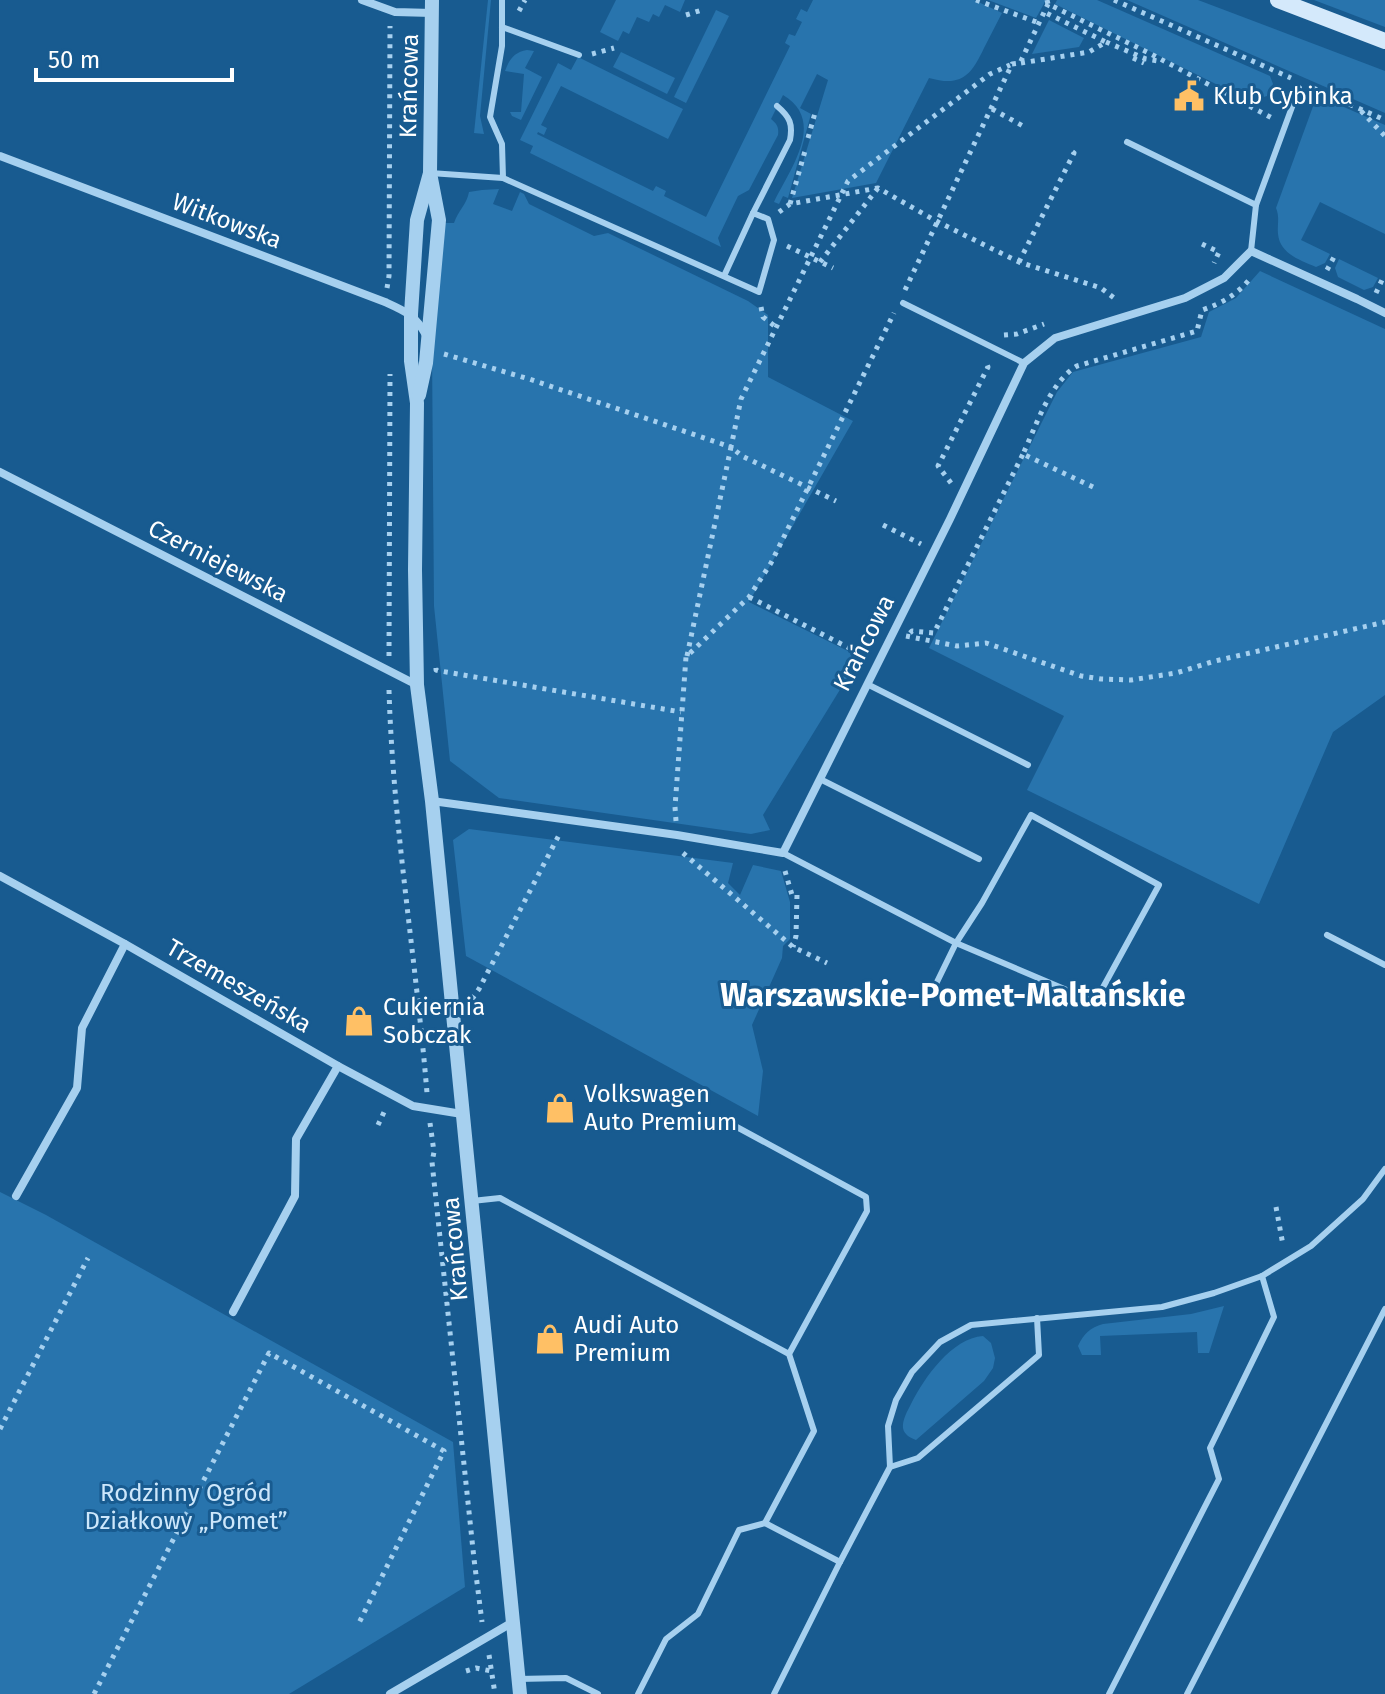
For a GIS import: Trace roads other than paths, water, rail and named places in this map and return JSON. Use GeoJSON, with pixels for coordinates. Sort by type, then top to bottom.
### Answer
{"type":"FeatureCollection","features":[{"type":"Feature","properties":{"kind":"main road"},"geometry":{"type":"LineString","coordinates":[[1278,0],[1385,41]]}},
{"type":"Feature","properties":{"kind":"street"},"geometry":{"type":"LineString","coordinates":[[362,0],[395,12],[432,6]]}},
{"type":"Feature","properties":{"kind":"street","name":"Krańcowa"},"geometry":{"type":"LineString","coordinates":[[417,403],[430,345],[439,220],[430,173],[432,6]]}},
{"type":"Feature","properties":{"kind":"street","name":"Witkowska"},"geometry":{"type":"LineString","coordinates":[[0,156],[411,314]]}},
{"type":"Feature","properties":{"kind":"street","name":"Krańcowa"},"geometry":{"type":"LineString","coordinates":[[430,173],[417,220],[411,314],[411,361],[417,403],[417,685],[432,801],[519,1687]]}},
{"type":"Feature","properties":{"kind":"street"},"geometry":{"type":"LineString","coordinates":[[1251,251],[1385,313]]}},
{"type":"Feature","properties":{"kind":"street","name":"Krańcowa"},"geometry":{"type":"LineString","coordinates":[[783,853],[950,519],[1024,363],[1055,338],[1185,298],[1224,278],[1251,251]]}},
{"type":"Feature","properties":{"kind":"street"},"geometry":{"type":"LineString","coordinates":[[411,314],[419,321],[430,345]]}},
{"type":"Feature","properties":{"kind":"street","name":"Czerniejewska"},"geometry":{"type":"LineString","coordinates":[[0,472],[417,685]]}},
{"type":"Feature","properties":{"kind":"street"},"geometry":{"type":"LineString","coordinates":[[432,801],[783,853]]}},
{"type":"Feature","properties":{"kind":"street","name":"Trzemeszeńska"},"geometry":{"type":"LineString","coordinates":[[0,876],[413,1106],[462,1114]]}},
{"type":"Feature","properties":{"kind":"street"},"geometry":{"type":"LineString","coordinates":[[16,1196],[77,1088],[82,1028],[125,944]]}},
{"type":"Feature","properties":{"kind":"street"},"geometry":{"type":"LineString","coordinates":[[233,1312],[295,1196],[296,1139],[338,1066]]}},
{"type":"Feature","properties":{"kind":"street"},"geometry":{"type":"LineString","coordinates":[[390,1694],[513,1622]]}},
{"type":"Feature","properties":{"kind":"lane"},"geometry":{"type":"LineString","coordinates":[[502,0],[502,46],[490,117],[502,144],[503,178]]}},
{"type":"Feature","properties":{"kind":"lane"},"geometry":{"type":"LineString","coordinates":[[502,27],[579,55]]}},
{"type":"Feature","properties":{"kind":"lane"},"geometry":{"type":"LineString","coordinates":[[1251,251],[1256,205],[1299,88]]}},
{"type":"Feature","properties":{"kind":"lane"},"geometry":{"type":"LineString","coordinates":[[724,276],[790,140],[792,127],[788,115],[777,106]]}},
{"type":"Feature","properties":{"kind":"lane"},"geometry":{"type":"LineString","coordinates":[[1127,142],[1256,205]]}},
{"type":"Feature","properties":{"kind":"lane"},"geometry":{"type":"LineString","coordinates":[[430,173],[503,178],[759,292],[774,240],[768,219],[753,213]]}},
{"type":"Feature","properties":{"kind":"lane"},"geometry":{"type":"LineString","coordinates":[[903,303],[1024,363]]}},
{"type":"Feature","properties":{"kind":"lane"},"geometry":{"type":"LineString","coordinates":[[867,684],[1028,765]]}},
{"type":"Feature","properties":{"kind":"lane"},"geometry":{"type":"LineString","coordinates":[[820,779],[979,859]]}},
{"type":"Feature","properties":{"kind":"lane"},"geometry":{"type":"LineString","coordinates":[[783,853],[956,943],[1095,1002],[1159,885],[1031,815],[956,943],[935,986]]}},
{"type":"Feature","properties":{"kind":"lane"},"geometry":{"type":"LineString","coordinates":[[1327,935],[1385,965]]}},
{"type":"Feature","properties":{"kind":"lane"},"geometry":{"type":"LineString","coordinates":[[722,1119],[866,1197],[867,1211],[789,1354]]}},
{"type":"Feature","properties":{"kind":"lane"},"geometry":{"type":"LineString","coordinates":[[774,1694],[890,1467],[888,1426],[896,1400],[912,1372],[940,1342],[971,1325],[1162,1307],[1262,1276],[1311,1246],[1363,1199],[1385,1169]]}},
{"type":"Feature","properties":{"kind":"lane"},"geometry":{"type":"LineString","coordinates":[[472,1201],[500,1198],[789,1354],[814,1431],[765,1523]]}},
{"type":"Feature","properties":{"kind":"lane"},"geometry":{"type":"LineString","coordinates":[[1109,1694],[1219,1479],[1210,1448],[1274,1317],[1262,1276]]}},
{"type":"Feature","properties":{"kind":"lane"},"geometry":{"type":"LineString","coordinates":[[1187,1694],[1385,1309]]}},
{"type":"Feature","properties":{"kind":"lane"},"geometry":{"type":"LineString","coordinates":[[890,1467],[918,1458],[1039,1355],[1037,1318]]}},
{"type":"Feature","properties":{"kind":"lane"},"geometry":{"type":"LineString","coordinates":[[638,1694],[666,1639],[698,1614],[739,1530],[765,1523],[840,1562]]}},
{"type":"Feature","properties":{"kind":"lane"},"geometry":{"type":"LineString","coordinates":[[519,1687],[566,1678],[598,1694]]}},
{"type":"Feature","properties":{"kind":"place","name":"Klub Cybinka"},"geometry":{"type":"Point","coordinates":[1189,96]}},
{"type":"Feature","properties":{"kind":"place","name":"Cukiernia Sobczak"},"geometry":{"type":"Point","coordinates":[359,1021]}},
{"type":"Feature","properties":{"kind":"place","name":"Volkswagen Auto Premium"},"geometry":{"type":"Point","coordinates":[560,1108]}},
{"type":"Feature","properties":{"kind":"place","name":"Audi Auto Premium"},"geometry":{"type":"Point","coordinates":[550,1339]}},
{"type":"Feature","properties":{"kind":"district","name":"Warszawskie-Pomet-Maltańskie"},"geometry":{"type":"Point","coordinates":[953,995]}},
{"type":"Feature","properties":{"kind":"park label","name":"Rodzinny Ogród Działkowy „Pomet”"},"geometry":{"type":"Point","coordinates":[186,1507]}}]}
